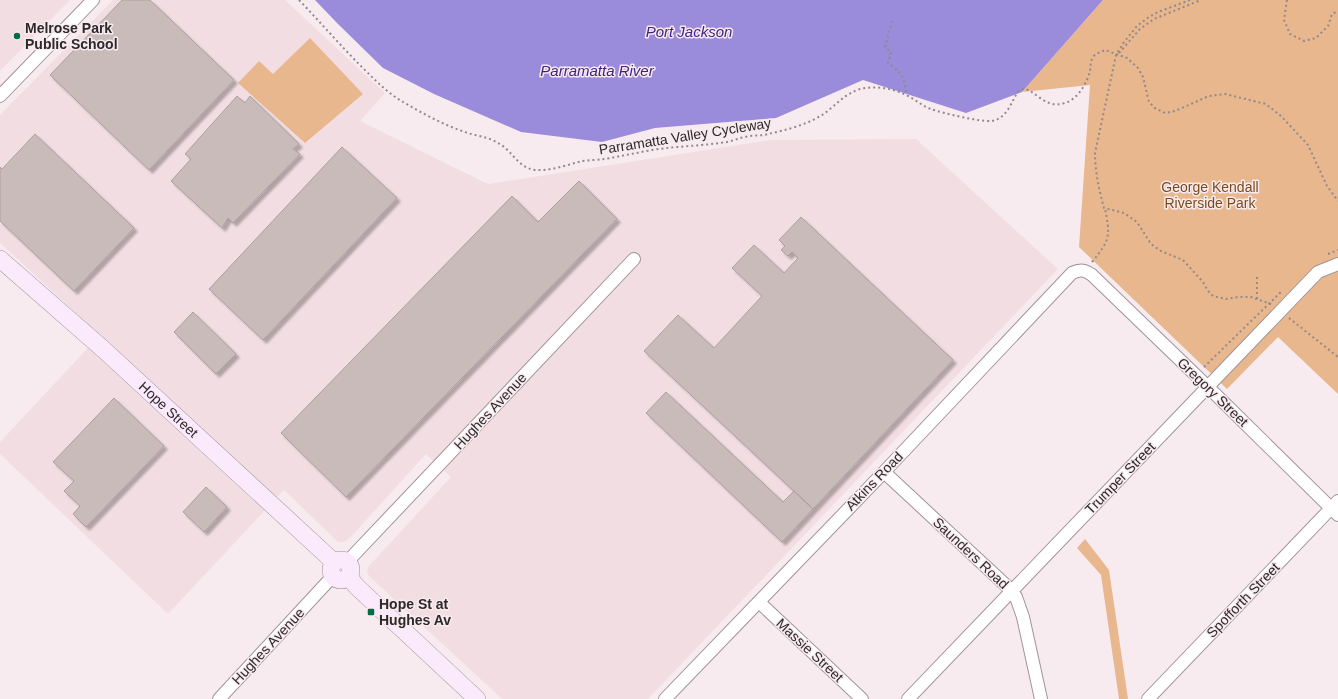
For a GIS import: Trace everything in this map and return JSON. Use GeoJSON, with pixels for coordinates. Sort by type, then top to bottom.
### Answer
{"type":"FeatureCollection","features":[{"type":"Feature","properties":{"kind":"street"},"geometry":{"type":"LineString","coordinates":[[0,96],[92,0]]}},
{"type":"Feature","properties":{"kind":"street","name":"Hope Street"},"geometry":{"type":"LineString","coordinates":[[0,259],[104,349],[341,569],[357,587],[477,699]]}},
{"type":"Feature","properties":{"kind":"street","name":"Hughes Avenue"},"geometry":{"type":"LineString","coordinates":[[219,699],[634,259]]}},
{"type":"Feature","properties":{"kind":"street","name":"Trumper Street"},"geometry":{"type":"LineString","coordinates":[[908,699],[1318,272],[1338,264]]}},
{"type":"Feature","properties":{"kind":"street","name":"Atkins Road"},"geometry":{"type":"LineString","coordinates":[[665,699],[884,472],[1072,273],[1079,269],[1085,271]]}},
{"type":"Feature","properties":{"kind":"street","name":"Gregory Street"},"geometry":{"type":"LineString","coordinates":[[1085,271],[1092,275],[1336,508]]}},
{"type":"Feature","properties":{"kind":"street","name":"Saunders Road"},"geometry":{"type":"LineString","coordinates":[[884,472],[1012,591],[1016,597],[1023,617],[1042,699]]}},
{"type":"Feature","properties":{"kind":"street","name":"Spofforth Street"},"geometry":{"type":"LineString","coordinates":[[1148,699],[1336,508]]}},
{"type":"Feature","properties":{"kind":"street","name":"Massie Street"},"geometry":{"type":"LineString","coordinates":[[759,602],[862,699]]}},
{"type":"Feature","properties":{"kind":"path","name":"Parramatta Valley Cycleway"},"geometry":{"type":"LineString","coordinates":[[298,0],[358,63],[381,85],[401,101],[464,132],[483,136],[500,143],[522,165],[535,170],[556,168],[584,161],[654,150],[728,142],[748,136],[765,135],[794,127],[819,117],[847,95],[864,88],[878,88],[906,95],[930,109],[980,120],[993,121],[1004,114],[1012,106],[1018,91],[1021,89],[1027,90],[1049,103],[1057,105],[1070,102],[1080,92],[1090,70],[1092,58],[1096,54],[1105,50],[1116,55]]}},
{"type":"Feature","properties":{"kind":"path"},"geometry":{"type":"LineString","coordinates":[[1085,271],[1104,248],[1108,238],[1108,227],[1095,168],[1095,153],[1116,55],[1130,34],[1137,26],[1149,17],[1190,0]]}},
{"type":"Feature","properties":{"kind":"path"},"geometry":{"type":"LineString","coordinates":[[1116,55],[1140,29],[1154,19],[1201,0]]}},
{"type":"Feature","properties":{"kind":"path"},"geometry":{"type":"LineString","coordinates":[[1287,0],[1284,20],[1290,34],[1304,41],[1316,38],[1328,26],[1332,14],[1338,11]]}},
{"type":"Feature","properties":{"kind":"path"},"geometry":{"type":"LineString","coordinates":[[892,21],[885,47],[891,52],[888,62],[900,71],[906,89],[906,95]]}},
{"type":"Feature","properties":{"kind":"path"},"geometry":{"type":"LineString","coordinates":[[1116,55],[1127,58],[1138,68],[1143,77],[1150,102],[1155,108],[1165,113],[1175,111],[1209,96],[1225,94],[1266,104],[1282,117],[1308,145],[1327,186],[1338,201]]}},
{"type":"Feature","properties":{"kind":"path"},"geometry":{"type":"LineString","coordinates":[[1104,208],[1124,213],[1137,222],[1151,244],[1161,251],[1184,260],[1203,282],[1208,291],[1214,296],[1226,300],[1238,297],[1251,297],[1269,303],[1338,357]]}},
{"type":"Feature","properties":{"kind":"path"},"geometry":{"type":"LineString","coordinates":[[1326,255],[1338,250]]}},
{"type":"Feature","properties":{"kind":"path"},"geometry":{"type":"LineString","coordinates":[[1257,276],[1257,299]]}},
{"type":"Feature","properties":{"kind":"path"},"geometry":{"type":"LineString","coordinates":[[1196,374],[1284,289]]}},
{"type":"Feature","properties":{"kind":"shaded area","name":"Melrose Park Public School"},"geometry":{"type":"Polygon","coordinates":[[[0,0],[70,0],[0,71],[0,0]]]}},
{"type":"Feature","properties":{"kind":"shaded area"},"geometry":{"type":"Polygon","coordinates":[[[113,0],[285,0],[385,93],[360,121],[488,184],[770,140],[916,139],[1058,269],[648,699],[502,699],[369,576],[367,572],[368,567],[451,477],[426,454],[350,538],[344,542],[338,542],[284,490],[168,614],[0,454],[0,442],[100,335],[0,243],[0,115],[113,0]]]}},
{"type":"Feature","properties":{"kind":"green space","name":"George Kendall Riverside Park"},"geometry":{"type":"Polygon","coordinates":[[[1103,0],[1338,0],[1338,394],[1278,337],[1227,389],[1079,247],[1090,85],[1022,92],[1103,0]]]}},
{"type":"Feature","properties":{"kind":"green space"},"geometry":{"type":"Polygon","coordinates":[[[310,38],[363,94],[305,143],[238,83],[259,61],[273,74],[310,38]]]}},
{"type":"Feature","properties":{"kind":"green space"},"geometry":{"type":"Polygon","coordinates":[[[1085,539],[1109,570],[1128,699],[1119,699],[1101,575],[1077,548],[1085,539]]]}},
{"type":"Feature","properties":{"kind":"water","name":"Parramatta River"},"geometry":{"type":"Polygon","coordinates":[[[315,0],[1103,0],[1022,92],[966,113],[863,80],[776,118],[655,128],[602,142],[521,132],[434,94],[383,68],[315,0]]]}},
{"type":"Feature","properties":{"kind":"building"},"geometry":{"type":"Polygon","coordinates":[[[122,0],[150,0],[234,80],[149,170],[50,75],[122,0]]]}},
{"type":"Feature","properties":{"kind":"building"},"geometry":{"type":"Polygon","coordinates":[[[237,96],[245,103],[250,96],[299,144],[293,149],[300,154],[233,223],[228,218],[222,228],[171,181],[191,159],[185,154],[237,96]]]}},
{"type":"Feature","properties":{"kind":"building"},"geometry":{"type":"Polygon","coordinates":[[[35,134],[134,228],[74,291],[0,221],[0,167],[2,169],[35,134]]]}},
{"type":"Feature","properties":{"kind":"building"},"geometry":{"type":"Polygon","coordinates":[[[342,147],[397,198],[263,340],[209,289],[342,147]]]}},
{"type":"Feature","properties":{"kind":"building"},"geometry":{"type":"Polygon","coordinates":[[[579,181],[617,219],[346,497],[281,433],[512,196],[538,222],[579,181]]]}},
{"type":"Feature","properties":{"kind":"building"},"geometry":{"type":"Polygon","coordinates":[[[801,217],[953,360],[813,509],[644,351],[678,315],[714,348],[762,296],[732,268],[754,245],[784,273],[798,258],[792,252],[788,256],[781,250],[785,246],[779,240],[801,217]]]}},
{"type":"Feature","properties":{"kind":"building"},"geometry":{"type":"Polygon","coordinates":[[[193,312],[236,354],[216,374],[174,332],[193,312]]]}},
{"type":"Feature","properties":{"kind":"building"},"geometry":{"type":"Polygon","coordinates":[[[666,392],[783,502],[794,491],[813,509],[782,542],[646,413],[666,392]]]}},
{"type":"Feature","properties":{"kind":"building"},"geometry":{"type":"Polygon","coordinates":[[[114,398],[164,446],[86,527],[73,514],[80,506],[64,491],[74,481],[53,462],[114,398]]]}},
{"type":"Feature","properties":{"kind":"building"},"geometry":{"type":"Polygon","coordinates":[[[206,487],[227,507],[204,532],[183,512],[206,487]]]}},
{"type":"Feature","properties":{"kind":"place","name":"Melrose Park Public School"},"geometry":{"type":"Point","coordinates":[17,36]}},
{"type":"Feature","properties":{"kind":"place","name":"Hope St at Hughes Av"},"geometry":{"type":"Point","coordinates":[371,612]}},
{"type":"Feature","properties":{"kind":"water label","name":"Port Jackson"},"geometry":{"type":"Point","coordinates":[689,31]}}]}
